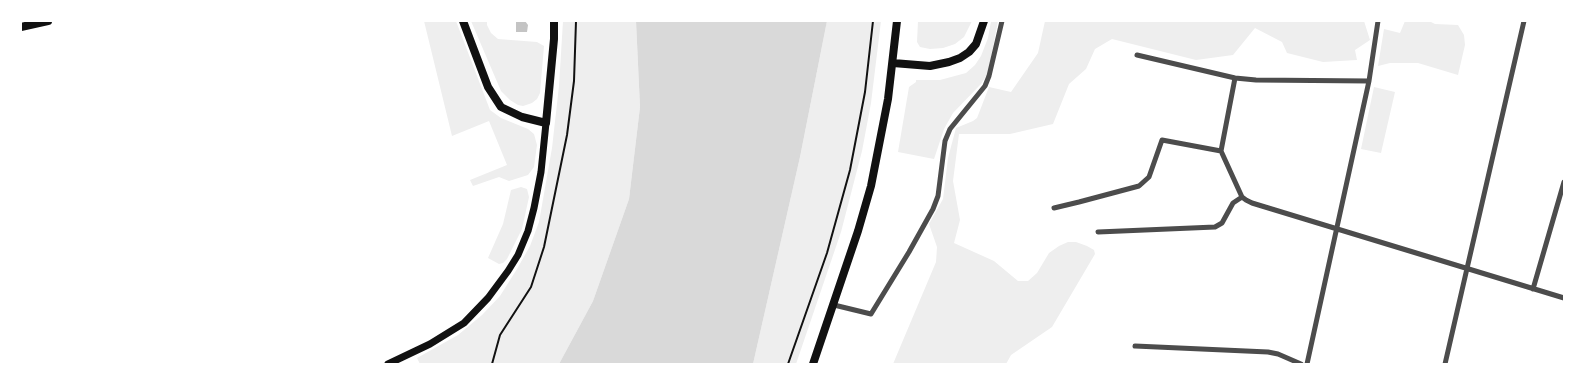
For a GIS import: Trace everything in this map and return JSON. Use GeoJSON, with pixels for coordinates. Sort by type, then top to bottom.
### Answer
{"type":"FeatureCollection","features":[{"type":"Feature","properties":{"kind":"main road"},"geometry":{"type":"LineString","coordinates":[[21,27],[48,21]]}},
{"type":"Feature","properties":{"kind":"main road"},"geometry":{"type":"LineString","coordinates":[[463,21],[488,87],[501,107],[522,117],[546,122]]}},
{"type":"Feature","properties":{"kind":"main road"},"geometry":{"type":"LineString","coordinates":[[388,364],[442,338],[464,323],[488,298],[518,255],[528,231],[541,172],[554,39],[554,21]]}},
{"type":"Feature","properties":{"kind":"main road"},"geometry":{"type":"LineString","coordinates":[[813,364],[858,231],[872,179],[884,124],[893,63],[896,21]]}},
{"type":"Feature","properties":{"kind":"main road"},"geometry":{"type":"LineString","coordinates":[[893,63],[930,66],[960,58],[976,44],[984,21]]}},
{"type":"Feature","properties":{"kind":"street"},"geometry":{"type":"LineString","coordinates":[[834,305],[871,314],[909,252],[933,209],[938,196],[946,141],[950,129],[985,86],[1002,21]]}},
{"type":"Feature","properties":{"kind":"street"},"geometry":{"type":"LineString","coordinates":[[1306,364],[1369,81],[1378,21]]}},
{"type":"Feature","properties":{"kind":"street"},"geometry":{"type":"LineString","coordinates":[[1445,364],[1524,21]]}},
{"type":"Feature","properties":{"kind":"street"},"geometry":{"type":"LineString","coordinates":[[1137,55],[1235,78],[1270,81],[1369,81]]}},
{"type":"Feature","properties":{"kind":"street"},"geometry":{"type":"LineString","coordinates":[[1235,78],[1221,151],[1242,197],[1252,204],[1564,298]]}},
{"type":"Feature","properties":{"kind":"street"},"geometry":{"type":"LineString","coordinates":[[1054,208],[1139,186],[1149,177],[1162,140],[1221,151]]}},
{"type":"Feature","properties":{"kind":"street"},"geometry":{"type":"LineString","coordinates":[[1533,288],[1564,182]]}},
{"type":"Feature","properties":{"kind":"street"},"geometry":{"type":"LineString","coordinates":[[1098,232],[1215,227],[1222,223],[1233,203],[1242,197]]}},
{"type":"Feature","properties":{"kind":"street"},"geometry":{"type":"LineString","coordinates":[[1135,346],[1268,352],[1302,364]]}},
{"type":"Feature","properties":{"kind":"path"},"geometry":{"type":"LineString","coordinates":[[492,364],[500,335],[531,287],[544,247],[567,135],[574,81],[576,21]]}},
{"type":"Feature","properties":{"kind":"path"},"geometry":{"type":"LineString","coordinates":[[788,364],[827,253],[850,170],[865,92],[873,21]]}},
{"type":"Feature","properties":{"kind":"shaded area"},"geometry":{"type":"Polygon","coordinates":[[[424,21],[456,21],[490,110],[501,118],[528,129],[534,134],[537,145],[534,167],[528,175],[509,181],[499,177],[473,186],[470,180],[507,165],[489,121],[452,136],[424,21]]]}},
{"type":"Feature","properties":{"kind":"shaded area"},"geometry":{"type":"Polygon","coordinates":[[[471,21],[487,21],[491,33],[498,39],[537,42],[544,46],[540,93],[532,103],[523,106],[518,105],[501,91],[471,21]]]}},
{"type":"Feature","properties":{"kind":"shaded area"},"geometry":{"type":"Polygon","coordinates":[[[563,21],[636,21],[640,107],[629,199],[593,301],[559,364],[420,364],[417,358],[458,335],[482,315],[500,296],[530,246],[539,222],[552,148],[559,86],[563,21]]]}},
{"type":"Feature","properties":{"kind":"shaded area"},"geometry":{"type":"Polygon","coordinates":[[[636,21],[827,21],[800,157],[753,364],[559,364],[593,301],[629,199],[640,107],[636,21]]]}},
{"type":"Feature","properties":{"kind":"shaded area"},"geometry":{"type":"Polygon","coordinates":[[[827,21],[881,21],[871,103],[862,151],[841,232],[796,364],[753,364],[800,157],[827,21]]]}},
{"type":"Feature","properties":{"kind":"shaded area"},"geometry":{"type":"Polygon","coordinates":[[[918,21],[972,21],[964,37],[955,44],[943,48],[930,49],[920,47],[917,42],[918,21]]]}},
{"type":"Feature","properties":{"kind":"shaded area"},"geometry":{"type":"Polygon","coordinates":[[[991,21],[998,21],[988,73],[981,84],[953,113],[944,129],[934,159],[898,152],[909,87],[916,80],[940,80],[966,73],[981,56],[988,38],[991,21]]]}},
{"type":"Feature","properties":{"kind":"shaded area"},"geometry":{"type":"Polygon","coordinates":[[[1045,21],[1364,21],[1370,40],[1355,50],[1357,60],[1323,62],[1287,53],[1282,42],[1255,28],[1233,55],[1196,60],[1112,39],[1095,49],[1086,69],[1069,84],[1053,124],[1010,134],[959,134],[953,181],[960,220],[954,243],[994,261],[1018,281],[1028,281],[1037,273],[1049,253],[1068,242],[1076,242],[1087,246],[1094,250],[1095,254],[1052,327],[1011,355],[1006,364],[893,364],[936,262],[937,247],[929,224],[943,199],[948,158],[956,128],[977,118],[989,87],[1011,92],[1038,53],[1045,21]]]}},
{"type":"Feature","properties":{"kind":"shaded area"},"geometry":{"type":"Polygon","coordinates":[[[1405,21],[1429,21],[1435,24],[1458,25],[1464,35],[1465,45],[1458,75],[1418,63],[1390,63],[1378,66],[1384,29],[1400,33],[1405,21]]]}},
{"type":"Feature","properties":{"kind":"shaded area"},"geometry":{"type":"Polygon","coordinates":[[[1374,87],[1395,92],[1381,153],[1361,149],[1374,87]]]}},
{"type":"Feature","properties":{"kind":"shaded area"},"geometry":{"type":"Polygon","coordinates":[[[521,187],[527,189],[529,197],[522,229],[507,259],[499,264],[488,258],[503,224],[511,190],[521,187]]]}},
{"type":"Feature","properties":{"kind":"building"},"geometry":{"type":"Polygon","coordinates":[[[516,21],[525,21],[528,25],[527,32],[516,32],[516,21]]]}}]}
